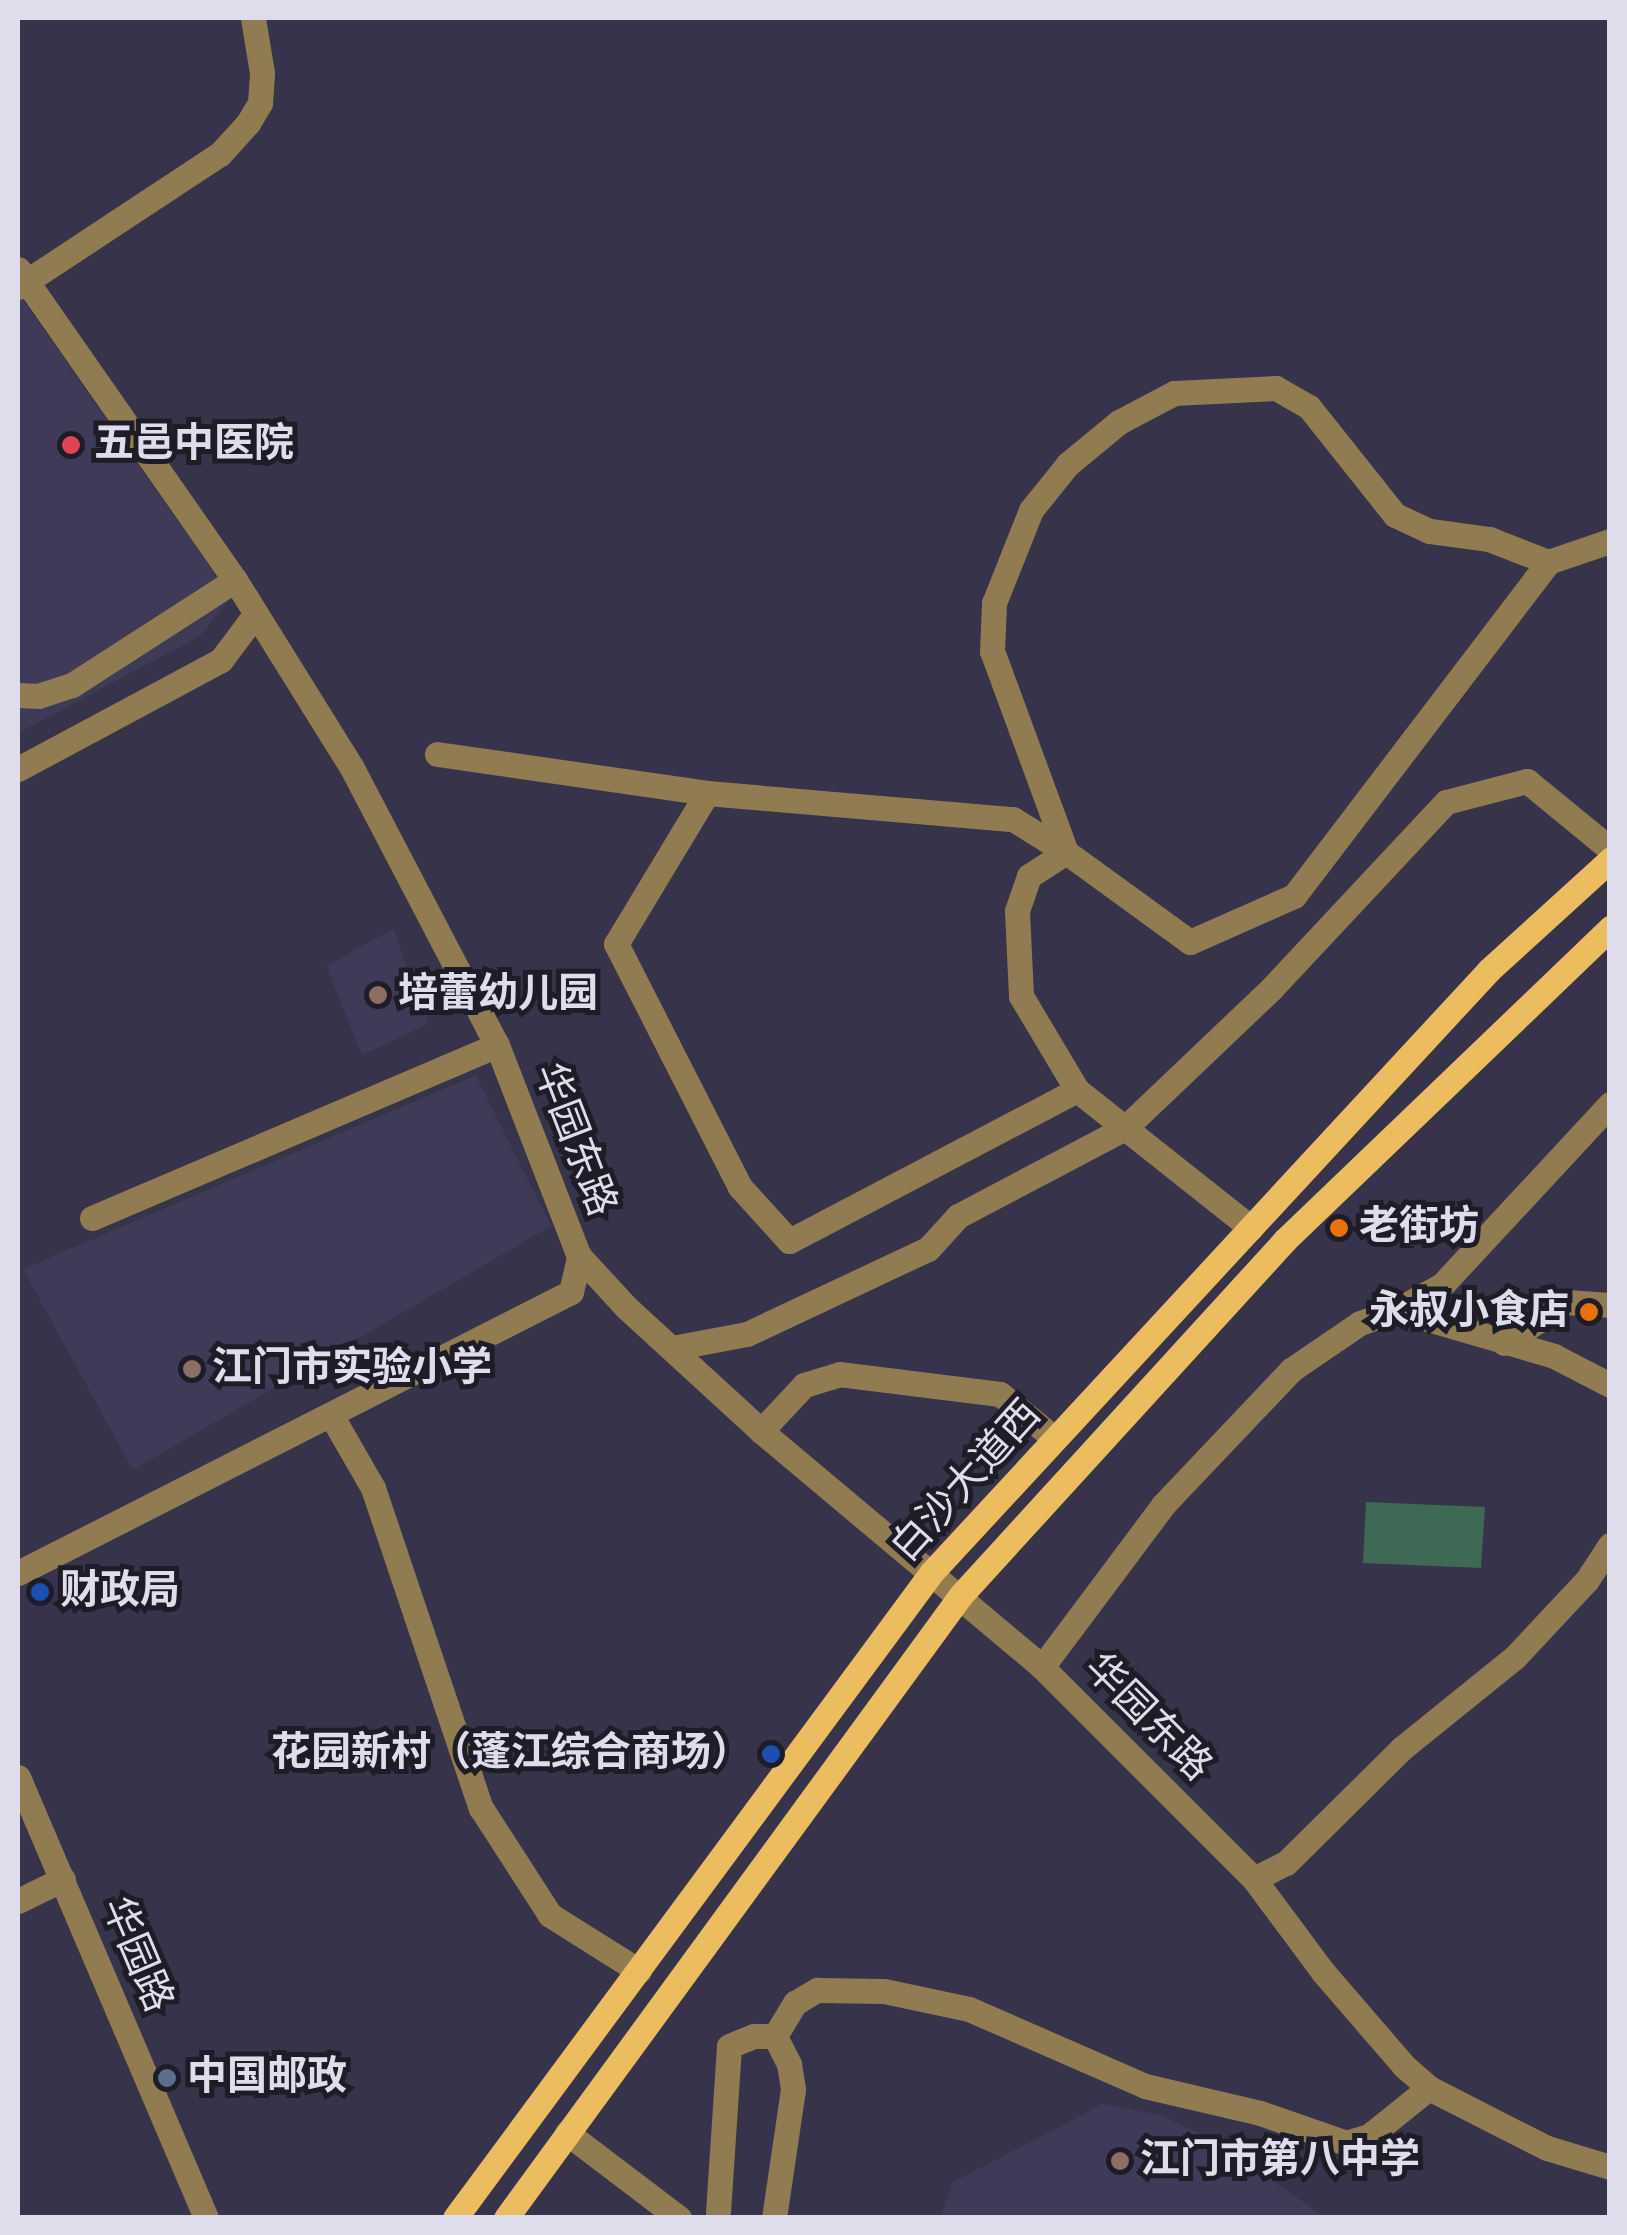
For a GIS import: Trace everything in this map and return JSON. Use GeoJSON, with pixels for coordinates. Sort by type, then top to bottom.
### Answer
{"type":"FeatureCollection","features":[{"type":"Feature","properties":{"kind":"main road","name":"白沙大道西"},"geometry":{"type":"LineString","coordinates":[[455,2218],[932,1572],[1489,970],[1610,860]]}},
{"type":"Feature","properties":{"kind":"main road","name":"白沙大道西"},"geometry":{"type":"LineString","coordinates":[[506,2218],[960,1595],[1285,1240],[1610,928]]}},
{"type":"Feature","properties":{"kind":"street"},"geometry":{"type":"LineString","coordinates":[[20,279],[220,154],[248,123],[260,104],[262,73],[253,18]]}},
{"type":"Feature","properties":{"kind":"street","name":"华园东路"},"geometry":{"type":"LineString","coordinates":[[20,279],[234,580],[352,768],[497,1045],[579,1256],[761,1431],[1042,1667],[1254,1879],[1323,1972],[1404,2066],[1430,2088],[1547,2148],[1610,2166]]}},
{"type":"Feature","properties":{"kind":"street"},"geometry":{"type":"LineString","coordinates":[[1066,852],[992,652],[994,603],[1031,510],[1068,464],[1119,422],[1174,393],[1276,388],[1309,407],[1395,516],[1430,531],[1489,539],[1548,562]]}},
{"type":"Feature","properties":{"kind":"street"},"geometry":{"type":"LineString","coordinates":[[437,754],[706,794],[1013,819],[1066,852],[1190,942],[1294,896],[1548,562],[1610,540]]}},
{"type":"Feature","properties":{"kind":"street"},"geometry":{"type":"LineString","coordinates":[[18,695],[38,696],[72,685],[234,580]]}},
{"type":"Feature","properties":{"kind":"street"},"geometry":{"type":"LineString","coordinates":[[18,769],[221,660],[254,616]]}},
{"type":"Feature","properties":{"kind":"street"},"geometry":{"type":"LineString","coordinates":[[672,1348],[747,1334],[928,1249],[958,1216],[1125,1128],[1271,989],[1446,802],[1527,781],[1610,849]]}},
{"type":"Feature","properties":{"kind":"street"},"geometry":{"type":"LineString","coordinates":[[706,794],[616,944],[740,1187],[789,1241],[1077,1090]]}},
{"type":"Feature","properties":{"kind":"street"},"geometry":{"type":"LineString","coordinates":[[1066,852],[1029,876],[1017,911],[1021,996],[1077,1090],[1251,1228]]}},
{"type":"Feature","properties":{"kind":"street"},"geometry":{"type":"LineString","coordinates":[[92,1218],[497,1045]]}},
{"type":"Feature","properties":{"kind":"street"},"geometry":{"type":"LineString","coordinates":[[1042,1667],[1163,1505],[1291,1370],[1360,1323],[1398,1310],[1442,1285],[1610,1104]]}},
{"type":"Feature","properties":{"kind":"street"},"geometry":{"type":"LineString","coordinates":[[18,1573],[572,1292],[579,1256]]}},
{"type":"Feature","properties":{"kind":"street"},"geometry":{"type":"LineString","coordinates":[[1504,1344],[1567,1302],[1610,1304]]}},
{"type":"Feature","properties":{"kind":"street"},"geometry":{"type":"LineString","coordinates":[[1398,1310],[1554,1356],[1610,1385]]}},
{"type":"Feature","properties":{"kind":"street"},"geometry":{"type":"LineString","coordinates":[[761,1431],[804,1385],[840,1374],[1000,1394],[1054,1438]]}},
{"type":"Feature","properties":{"kind":"street"},"geometry":{"type":"LineString","coordinates":[[331,1415],[373,1488],[481,1808],[550,1916],[640,1971]]}},
{"type":"Feature","properties":{"kind":"street"},"geometry":{"type":"LineString","coordinates":[[1254,1879],[1286,1863],[1401,1749],[1515,1657],[1588,1580],[1610,1545]]}},
{"type":"Feature","properties":{"kind":"street","name":"华园路"},"geometry":{"type":"LineString","coordinates":[[18,1777],[206,2218]]}},
{"type":"Feature","properties":{"kind":"street"},"geometry":{"type":"LineString","coordinates":[[18,1901],[63,1880]]}},
{"type":"Feature","properties":{"kind":"street"},"geometry":{"type":"LineString","coordinates":[[776,2036],[795,2003],[817,1990],[884,1992],[968,2009],[1145,2086],[1246,2110],[1346,2144],[1369,2136],[1430,2088]]}},
{"type":"Feature","properties":{"kind":"street"},"geometry":{"type":"LineString","coordinates":[[718,2212],[730,2046],[754,2036],[776,2036]]}},
{"type":"Feature","properties":{"kind":"street"},"geometry":{"type":"LineString","coordinates":[[774,2218],[793,2088],[789,2064],[776,2036]]}},
{"type":"Feature","properties":{"kind":"street"},"geometry":{"type":"LineString","coordinates":[[567,2133],[678,2218]]}},
{"type":"Feature","properties":{"kind":"shaded area","name":"五邑中医院"},"geometry":{"type":"Polygon","coordinates":[[[18,293],[231,597],[200,636],[18,733],[18,293]]]}},
{"type":"Feature","properties":{"kind":"shaded area","name":"培蕾幼儿园"},"geometry":{"type":"Polygon","coordinates":[[[393,929],[428,1024],[362,1055],[326,966],[393,929]]]}},
{"type":"Feature","properties":{"kind":"shaded area","name":"江门市实验小学"},"geometry":{"type":"Polygon","coordinates":[[[476,1075],[551,1226],[133,1470],[23,1269],[476,1075]]]}},
{"type":"Feature","properties":{"kind":"shaded area","name":"江门市第八中学"},"geometry":{"type":"Polygon","coordinates":[[[1103,2104],[1160,2115],[1216,2140],[1324,2217],[941,2217],[953,2182],[1103,2104]]]}},
{"type":"Feature","properties":{"kind":"green space"},"geometry":{"type":"Polygon","coordinates":[[[1366,1502],[1485,1507],[1481,1568],[1363,1563],[1366,1502]]]}},
{"type":"Feature","properties":{"kind":"place","name":"五邑中医院"},"geometry":{"type":"Point","coordinates":[71,445]}},
{"type":"Feature","properties":{"kind":"place","name":"培蕾幼儿园"},"geometry":{"type":"Point","coordinates":[378,995]}},
{"type":"Feature","properties":{"kind":"place","name":"老街坊"},"geometry":{"type":"Point","coordinates":[1339,1228]}},
{"type":"Feature","properties":{"kind":"place","name":"永叔小食店"},"geometry":{"type":"Point","coordinates":[1589,1312]}},
{"type":"Feature","properties":{"kind":"place","name":"江门市实验小学"},"geometry":{"type":"Point","coordinates":[192,1369]}},
{"type":"Feature","properties":{"kind":"place","name":"财政局"},"geometry":{"type":"Point","coordinates":[40,1592]}},
{"type":"Feature","properties":{"kind":"place","name":"花园新村（蓬江综合商场）"},"geometry":{"type":"Point","coordinates":[771,1754]}},
{"type":"Feature","properties":{"kind":"place","name":"中国邮政"},"geometry":{"type":"Point","coordinates":[167,2078]}},
{"type":"Feature","properties":{"kind":"place","name":"江门市第八中学"},"geometry":{"type":"Point","coordinates":[1120,2161]}}]}
